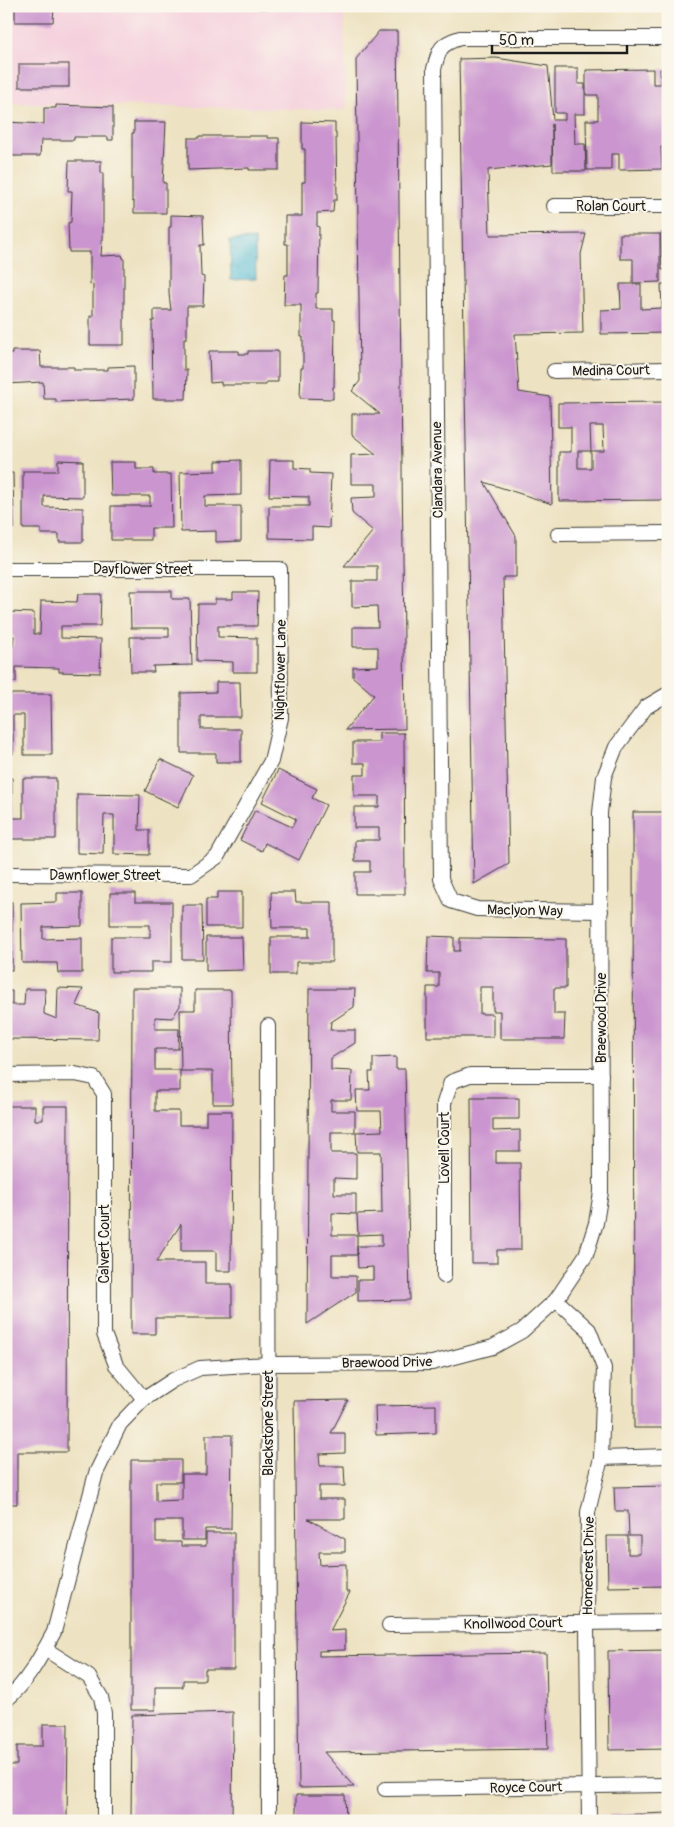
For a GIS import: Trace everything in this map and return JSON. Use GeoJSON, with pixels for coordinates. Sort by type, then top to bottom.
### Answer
{"type":"FeatureCollection","features":[{"type":"Feature","properties":{"kind":"street","name":"Clandara Avenue"},"geometry":{"type":"LineString","coordinates":[[450,901],[441,878],[434,69],[438,54],[447,42],[460,38],[668,38]]}},
{"type":"Feature","properties":{"kind":"street","name":"Rolan Court"},"geometry":{"type":"LineString","coordinates":[[554,206],[668,206]]}},
{"type":"Feature","properties":{"kind":"street","name":"Medina Court"},"geometry":{"type":"LineString","coordinates":[[554,371],[668,369]]}},
{"type":"Feature","properties":{"kind":"street"},"geometry":{"type":"LineString","coordinates":[[558,534],[668,533]]}},
{"type":"Feature","properties":{"kind":"street","name":"Dayflower Street"},"geometry":{"type":"LineString","coordinates":[[6,569],[280,568]]}},
{"type":"Feature","properties":{"kind":"street","name":"Nightflower Lane"},"geometry":{"type":"LineString","coordinates":[[202,868],[217,857],[271,761],[281,718],[280,568]]}},
{"type":"Feature","properties":{"kind":"street","name":"Braewood Drive"},"geometry":{"type":"LineString","coordinates":[[6,1700],[17,1691],[54,1632],[96,1474],[120,1424],[144,1399],[173,1380],[200,1368],[268,1364],[432,1363],[493,1347],[522,1331],[556,1300],[586,1256],[596,1223],[601,1192],[600,812],[604,777],[616,747],[646,707],[668,694]]}},
{"type":"Feature","properties":{"kind":"street","name":"Dawnflower Street"},"geometry":{"type":"LineString","coordinates":[[6,874],[191,875],[202,868]]}},
{"type":"Feature","properties":{"kind":"street","name":"Maclyon Way"},"geometry":{"type":"LineString","coordinates":[[450,901],[477,909],[601,910]]}},
{"type":"Feature","properties":{"kind":"street","name":"Blackstone Street"},"geometry":{"type":"LineString","coordinates":[[268,1026],[269,1821]]}},
{"type":"Feature","properties":{"kind":"street","name":"Calvert Court"},"geometry":{"type":"LineString","coordinates":[[6,1075],[75,1074],[94,1078],[104,1094],[104,1334],[116,1365],[144,1399]]}},
{"type":"Feature","properties":{"kind":"street","name":"Lovell Court"},"geometry":{"type":"LineString","coordinates":[[444,1276],[444,1103],[451,1082],[470,1075],[602,1075]]}},
{"type":"Feature","properties":{"kind":"street","name":"Homecrest Drive"},"geometry":{"type":"LineString","coordinates":[[556,1300],[589,1330],[604,1368],[601,1458],[588,1512],[589,1821]]}},
{"type":"Feature","properties":{"kind":"street"},"geometry":{"type":"LineString","coordinates":[[601,1458],[668,1456]]}},
{"type":"Feature","properties":{"kind":"street","name":"Knollwood Court"},"geometry":{"type":"LineString","coordinates":[[389,1625],[668,1622]]}},
{"type":"Feature","properties":{"kind":"street"},"geometry":{"type":"LineString","coordinates":[[45,1649],[89,1677],[101,1697],[104,1713],[104,1821]]}},
{"type":"Feature","properties":{"kind":"street","name":"Royce Court"},"geometry":{"type":"LineString","coordinates":[[385,1790],[668,1785]]}},
{"type":"Feature","properties":{"kind":"shaded area"},"geometry":{"type":"Polygon","coordinates":[[[6,6],[344,6],[346,110],[6,103],[6,6]]]}},
{"type":"Feature","properties":{"kind":"water"},"geometry":{"type":"Polygon","coordinates":[[[255,239],[256,279],[231,280],[230,240],[255,239]]]}},
{"type":"Feature","properties":{"kind":"building"},"geometry":{"type":"Polygon","coordinates":[[[15,6],[54,6],[53,22],[15,22],[15,6]]]}},
{"type":"Feature","properties":{"kind":"building"},"geometry":{"type":"Polygon","coordinates":[[[258,6],[331,6],[331,10],[258,9],[258,6]]]}},
{"type":"Feature","properties":{"kind":"building"},"geometry":{"type":"Polygon","coordinates":[[[379,31],[397,31],[405,729],[345,730],[374,695],[353,677],[353,667],[378,666],[378,647],[353,647],[353,627],[378,627],[377,606],[352,607],[352,581],[377,581],[377,566],[344,566],[373,531],[352,513],[351,498],[376,497],[376,484],[351,484],[351,455],[376,454],[352,435],[352,414],[380,414],[352,391],[360,381],[356,59],[379,31]]]}},
{"type":"Feature","properties":{"kind":"building"},"geometry":{"type":"Polygon","coordinates":[[[496,58],[548,66],[553,120],[565,120],[565,113],[555,113],[555,68],[578,68],[578,84],[585,84],[585,114],[574,114],[575,144],[585,144],[586,171],[553,171],[552,124],[552,164],[488,170],[490,235],[586,234],[581,254],[583,333],[515,334],[519,392],[550,397],[552,504],[484,482],[516,536],[516,577],[503,577],[509,864],[474,884],[459,59],[496,58]]]}},
{"type":"Feature","properties":{"kind":"building"},"geometry":{"type":"Polygon","coordinates":[[[19,64],[69,64],[69,87],[19,87],[19,64]]]}},
{"type":"Feature","properties":{"kind":"building"},"geometry":{"type":"Polygon","coordinates":[[[653,69],[653,84],[661,84],[660,69],[668,69],[668,147],[661,147],[662,169],[619,170],[619,154],[611,154],[611,170],[587,170],[586,120],[598,120],[598,95],[586,95],[586,70],[653,69]]]}},
{"type":"Feature","properties":{"kind":"building"},"geometry":{"type":"Polygon","coordinates":[[[56,105],[113,107],[113,140],[108,140],[108,137],[74,137],[74,140],[41,140],[40,156],[12,156],[12,153],[6,153],[6,122],[44,124],[44,108],[56,108],[56,105]]]}},
{"type":"Feature","properties":{"kind":"building"},"geometry":{"type":"Polygon","coordinates":[[[134,122],[166,122],[163,183],[166,183],[166,213],[134,213],[134,202],[132,201],[132,133],[134,133],[134,122]]]}},
{"type":"Feature","properties":{"kind":"building"},"geometry":{"type":"Polygon","coordinates":[[[302,122],[335,123],[337,200],[334,200],[333,212],[317,213],[317,226],[319,227],[318,293],[316,293],[316,309],[333,309],[333,320],[335,320],[333,399],[300,398],[301,368],[303,368],[301,305],[284,305],[285,275],[288,275],[288,244],[285,244],[285,216],[302,216],[302,182],[305,182],[305,149],[302,149],[302,122]]]}},
{"type":"Feature","properties":{"kind":"building"},"geometry":{"type":"Polygon","coordinates":[[[200,136],[268,136],[268,138],[279,138],[279,170],[249,170],[249,168],[188,170],[188,138],[199,138],[200,136]]]}},
{"type":"Feature","properties":{"kind":"building"},"geometry":{"type":"Polygon","coordinates":[[[69,161],[101,161],[101,173],[103,173],[103,240],[101,256],[122,255],[124,258],[124,345],[90,345],[90,316],[93,316],[93,284],[90,285],[90,252],[69,252],[68,223],[71,222],[72,191],[68,191],[69,161]]]}},
{"type":"Feature","properties":{"kind":"building"},"geometry":{"type":"Polygon","coordinates":[[[171,215],[203,216],[204,245],[200,245],[201,276],[204,277],[203,306],[187,306],[187,338],[184,338],[184,370],[187,370],[186,399],[153,399],[152,321],[154,321],[154,310],[171,310],[169,294],[169,227],[171,227],[171,215]]]}},
{"type":"Feature","properties":{"kind":"building"},"geometry":{"type":"Polygon","coordinates":[[[661,233],[668,233],[668,269],[662,270],[661,233]]]}},
{"type":"Feature","properties":{"kind":"building"},"geometry":{"type":"Polygon","coordinates":[[[620,234],[660,234],[660,282],[633,283],[633,259],[620,259],[620,234]]]}},
{"type":"Feature","properties":{"kind":"building"},"geometry":{"type":"Polygon","coordinates":[[[620,284],[641,284],[641,309],[662,308],[661,284],[668,284],[668,333],[601,334],[601,310],[621,309],[620,284]]]}},
{"type":"Feature","properties":{"kind":"building"},"geometry":{"type":"Polygon","coordinates":[[[12,351],[40,351],[41,367],[74,367],[74,370],[108,370],[108,367],[134,366],[134,399],[56,402],[56,399],[44,399],[43,382],[6,384],[6,354],[12,354],[12,351]]]}},
{"type":"Feature","properties":{"kind":"building"},"geometry":{"type":"Polygon","coordinates":[[[209,351],[239,351],[239,354],[248,354],[248,351],[278,351],[278,382],[266,382],[266,385],[221,385],[221,382],[210,383],[209,351]]]}},
{"type":"Feature","properties":{"kind":"building"},"geometry":{"type":"Polygon","coordinates":[[[668,402],[668,500],[559,501],[559,452],[571,452],[571,427],[558,427],[558,403],[668,402]],[[590,426],[591,451],[604,451],[603,426],[590,426]],[[578,451],[578,468],[591,468],[591,451],[578,451]]]}},
{"type":"Feature","properties":{"kind":"building"},"geometry":{"type":"Polygon","coordinates":[[[58,460],[83,461],[83,497],[44,496],[44,507],[83,508],[83,542],[59,542],[59,534],[41,534],[41,529],[23,529],[23,471],[58,471],[58,460]]]}},
{"type":"Feature","properties":{"kind":"building"},"geometry":{"type":"Polygon","coordinates":[[[241,460],[241,495],[205,496],[205,506],[241,506],[241,541],[216,542],[216,531],[181,532],[180,472],[216,471],[216,461],[241,460]]]}},
{"type":"Feature","properties":{"kind":"building"},"geometry":{"type":"Polygon","coordinates":[[[270,460],[294,460],[294,468],[310,469],[310,473],[331,474],[329,528],[312,527],[312,539],[269,538],[269,506],[309,506],[309,497],[269,496],[270,460]]]}},
{"type":"Feature","properties":{"kind":"building"},"geometry":{"type":"Polygon","coordinates":[[[110,462],[136,462],[136,469],[154,469],[154,474],[171,474],[172,528],[151,528],[151,540],[111,540],[111,506],[150,506],[150,496],[111,496],[110,462]]]}},
{"type":"Feature","properties":{"kind":"building"},"geometry":{"type":"Polygon","coordinates":[[[6,473],[13,473],[14,528],[6,528],[6,473]]]}},
{"type":"Feature","properties":{"kind":"building"},"geometry":{"type":"Polygon","coordinates":[[[130,591],[172,591],[172,599],[190,599],[192,665],[153,666],[154,672],[131,672],[130,637],[169,637],[169,628],[131,628],[130,591]]]}},
{"type":"Feature","properties":{"kind":"building"},"geometry":{"type":"Polygon","coordinates":[[[233,592],[258,592],[257,626],[218,626],[218,637],[257,638],[257,672],[233,672],[233,662],[197,661],[198,604],[215,604],[215,599],[233,599],[233,592]]]}},
{"type":"Feature","properties":{"kind":"building"},"geometry":{"type":"Polygon","coordinates":[[[78,594],[101,594],[100,626],[61,626],[61,638],[101,639],[100,673],[59,672],[59,668],[16,667],[16,682],[6,682],[6,646],[13,646],[14,636],[6,636],[6,601],[9,601],[9,612],[34,613],[34,634],[40,634],[41,601],[77,602],[78,594]]]}},
{"type":"Feature","properties":{"kind":"building"},"geometry":{"type":"Polygon","coordinates":[[[216,682],[240,682],[241,717],[201,717],[201,729],[241,729],[241,762],[216,762],[216,753],[181,753],[181,693],[216,692],[216,682]]]}},
{"type":"Feature","properties":{"kind":"building"},"geometry":{"type":"Polygon","coordinates":[[[6,694],[51,694],[52,755],[24,755],[24,715],[13,715],[13,754],[6,754],[6,694]]]}},
{"type":"Feature","properties":{"kind":"building"},"geometry":{"type":"Polygon","coordinates":[[[379,733],[404,733],[405,894],[355,894],[355,872],[370,872],[370,861],[355,861],[355,840],[379,840],[379,828],[354,828],[354,807],[379,807],[379,796],[354,796],[354,775],[365,775],[365,763],[353,763],[353,742],[379,742],[379,733]]]}},
{"type":"Feature","properties":{"kind":"building"},"geometry":{"type":"Polygon","coordinates":[[[160,759],[193,775],[178,807],[145,791],[160,759]]]}},
{"type":"Feature","properties":{"kind":"building"},"geometry":{"type":"Polygon","coordinates":[[[278,770],[317,789],[312,798],[326,805],[299,860],[265,843],[262,851],[240,840],[255,810],[292,827],[296,819],[262,802],[278,770]]]}},
{"type":"Feature","properties":{"kind":"building"},"geometry":{"type":"Polygon","coordinates":[[[6,778],[12,778],[12,818],[23,818],[23,778],[56,778],[56,839],[6,839],[6,778]]]}},
{"type":"Feature","properties":{"kind":"building"},"geometry":{"type":"Polygon","coordinates":[[[77,794],[140,795],[139,830],[149,830],[149,855],[114,854],[114,815],[104,815],[103,854],[77,853],[77,794]]]}},
{"type":"Feature","properties":{"kind":"building"},"geometry":{"type":"Polygon","coordinates":[[[633,812],[668,812],[668,1428],[634,1428],[633,812]]]}},
{"type":"Feature","properties":{"kind":"building"},"geometry":{"type":"Polygon","coordinates":[[[217,892],[242,892],[242,927],[206,927],[206,899],[217,899],[217,892]]]}},
{"type":"Feature","properties":{"kind":"building"},"geometry":{"type":"Polygon","coordinates":[[[271,892],[295,892],[296,902],[332,902],[332,962],[296,962],[296,974],[271,974],[271,937],[310,937],[310,928],[272,928],[271,892]]]}},
{"type":"Feature","properties":{"kind":"building"},"geometry":{"type":"Polygon","coordinates":[[[57,893],[82,893],[82,926],[43,927],[43,939],[82,938],[82,973],[58,973],[57,963],[22,963],[21,903],[57,902],[57,893]]]}},
{"type":"Feature","properties":{"kind":"building"},"geometry":{"type":"Polygon","coordinates":[[[110,893],[135,893],[135,902],[172,902],[172,962],[151,962],[151,972],[111,972],[111,937],[150,937],[150,925],[110,925],[110,893]]]}},
{"type":"Feature","properties":{"kind":"building"},"geometry":{"type":"Polygon","coordinates":[[[6,902],[12,902],[12,970],[6,970],[6,902]]]}},
{"type":"Feature","properties":{"kind":"building"},"geometry":{"type":"Polygon","coordinates":[[[182,905],[202,905],[203,959],[182,959],[182,905]]]}},
{"type":"Feature","properties":{"kind":"building"},"geometry":{"type":"Polygon","coordinates":[[[428,936],[454,937],[454,951],[460,951],[460,938],[566,939],[566,988],[554,988],[554,1014],[565,1014],[564,1039],[500,1039],[500,1011],[493,1011],[493,987],[480,987],[480,1014],[493,1014],[493,1037],[427,1037],[427,987],[439,987],[439,973],[427,973],[428,936]]]}},
{"type":"Feature","properties":{"kind":"building"},"geometry":{"type":"Polygon","coordinates":[[[206,937],[242,937],[243,970],[206,971],[206,937]]]}},
{"type":"Feature","properties":{"kind":"building"},"geometry":{"type":"Polygon","coordinates":[[[58,988],[83,989],[76,1005],[99,1013],[98,1040],[6,1039],[6,991],[12,991],[12,1005],[24,1005],[25,989],[45,989],[44,1014],[57,1019],[58,988]]]}},
{"type":"Feature","properties":{"kind":"building"},"geometry":{"type":"Polygon","coordinates":[[[132,988],[180,988],[180,1006],[172,1018],[155,1017],[155,1029],[179,1029],[178,1049],[155,1049],[155,1070],[180,1070],[180,1091],[155,1091],[155,1111],[179,1111],[179,1125],[206,1125],[206,1111],[232,1111],[231,1271],[216,1271],[216,1251],[181,1251],[181,1224],[156,1262],[205,1262],[205,1284],[232,1284],[232,1318],[155,1318],[155,1334],[131,1334],[132,988]]]}},
{"type":"Feature","properties":{"kind":"building"},"geometry":{"type":"Polygon","coordinates":[[[309,989],[355,989],[354,1007],[331,1022],[330,1030],[355,1030],[355,1043],[331,1058],[331,1070],[352,1071],[351,1100],[331,1100],[331,1111],[355,1111],[355,1132],[331,1132],[331,1153],[356,1153],[356,1179],[334,1178],[334,1194],[356,1194],[356,1214],[332,1213],[332,1235],[357,1235],[357,1255],[332,1255],[332,1276],[356,1276],[356,1292],[307,1324],[309,989]]]}},
{"type":"Feature","properties":{"kind":"building"},"geometry":{"type":"Polygon","coordinates":[[[195,990],[231,990],[232,1104],[213,1104],[213,1071],[181,1071],[180,1010],[195,1010],[195,990]]]}},
{"type":"Feature","properties":{"kind":"building"},"geometry":{"type":"Polygon","coordinates":[[[396,1057],[396,1069],[405,1069],[410,1300],[358,1301],[358,1280],[373,1280],[373,1267],[358,1268],[357,1246],[382,1246],[382,1234],[358,1235],[357,1214],[382,1213],[381,1152],[357,1152],[356,1132],[382,1131],[381,1111],[357,1111],[356,1090],[370,1090],[369,1072],[373,1072],[373,1058],[396,1057]]]}},
{"type":"Feature","properties":{"kind":"building"},"geometry":{"type":"Polygon","coordinates":[[[471,1098],[519,1098],[519,1119],[493,1119],[493,1131],[520,1130],[520,1151],[496,1151],[496,1163],[520,1163],[521,1250],[497,1250],[497,1263],[472,1263],[471,1098]]]}},
{"type":"Feature","properties":{"kind":"building"},"geometry":{"type":"Polygon","coordinates":[[[6,1106],[35,1106],[35,1120],[43,1120],[43,1106],[68,1106],[67,1452],[17,1452],[17,1504],[6,1504],[6,1106]]]}},
{"type":"Feature","properties":{"kind":"building"},"geometry":{"type":"Polygon","coordinates":[[[348,1400],[331,1433],[345,1433],[345,1453],[319,1454],[320,1466],[344,1466],[345,1486],[319,1486],[319,1499],[345,1499],[345,1519],[308,1519],[345,1539],[345,1552],[319,1552],[320,1565],[346,1564],[346,1592],[350,1592],[330,1631],[345,1630],[345,1650],[319,1651],[319,1656],[546,1653],[548,1749],[324,1752],[354,1787],[299,1788],[294,1401],[348,1400]]]}},
{"type":"Feature","properties":{"kind":"building"},"geometry":{"type":"Polygon","coordinates":[[[436,1405],[436,1433],[376,1435],[375,1406],[436,1405]]]}},
{"type":"Feature","properties":{"kind":"building"},"geometry":{"type":"Polygon","coordinates":[[[206,1435],[232,1435],[231,1529],[205,1529],[205,1540],[182,1540],[182,1521],[156,1521],[156,1542],[181,1542],[181,1546],[206,1546],[206,1533],[234,1533],[234,1669],[205,1669],[205,1680],[183,1680],[183,1687],[155,1687],[155,1710],[131,1710],[131,1460],[181,1460],[181,1482],[156,1482],[156,1501],[182,1500],[182,1474],[206,1474],[206,1435]]]}},
{"type":"Feature","properties":{"kind":"building"},"geometry":{"type":"Polygon","coordinates":[[[668,1486],[668,1586],[608,1587],[607,1536],[628,1536],[628,1554],[640,1554],[640,1536],[629,1536],[628,1511],[615,1511],[614,1487],[668,1486]]]}},
{"type":"Feature","properties":{"kind":"building"},"geometry":{"type":"Polygon","coordinates":[[[668,1650],[668,1749],[609,1750],[608,1651],[668,1650]]]}},
{"type":"Feature","properties":{"kind":"building"},"geometry":{"type":"Polygon","coordinates":[[[233,1712],[232,1821],[131,1821],[132,1715],[233,1712]]]}},
{"type":"Feature","properties":{"kind":"building"},"geometry":{"type":"Polygon","coordinates":[[[43,1724],[68,1724],[67,1821],[6,1821],[6,1765],[17,1765],[17,1746],[43,1746],[43,1724]]]}},
{"type":"Feature","properties":{"kind":"building"},"geometry":{"type":"Polygon","coordinates":[[[296,1795],[345,1795],[346,1821],[296,1821],[296,1795]]]}},
{"type":"Feature","properties":{"kind":"building"},"geometry":{"type":"Polygon","coordinates":[[[668,1813],[668,1821],[642,1821],[642,1814],[668,1813]]]}},
{"type":"Feature","properties":{"kind":"building"},"geometry":{"type":"Polygon","coordinates":[[[641,1814],[641,1821],[609,1821],[609,1815],[641,1814]]]}},
{"type":"Feature","properties":{"kind":"building"},"geometry":{"type":"Polygon","coordinates":[[[543,1818],[543,1821],[412,1821],[412,1819],[543,1818]]]}}]}
